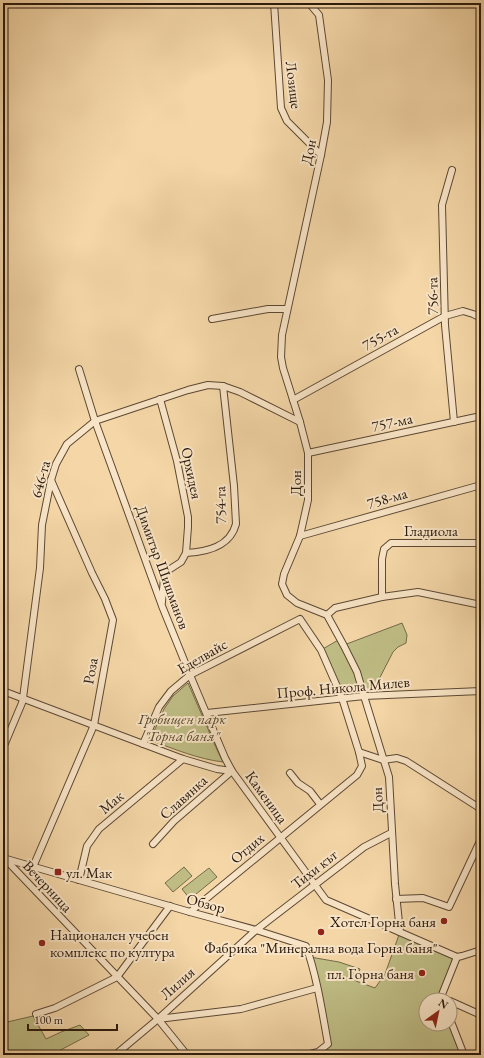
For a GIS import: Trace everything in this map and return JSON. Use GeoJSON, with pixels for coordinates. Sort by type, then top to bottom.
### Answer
{"type":"FeatureCollection","features":[{"type":"Feature","properties":{"kind":"street","name":"Лозище"},"geometry":{"type":"LineString","coordinates":[[274,3],[281,108],[287,122],[321,155]]}},
{"type":"Feature","properties":{"kind":"street","name":"Дон"},"geometry":{"type":"LineString","coordinates":[[309,3],[319,15],[328,80],[326,122],[321,155],[282,335],[282,357],[284,368],[308,453],[308,500],[300,536],[284,574],[282,584],[286,595],[296,603],[327,615],[357,672],[389,777],[391,833],[400,932]]}},
{"type":"Feature","properties":{"kind":"street","name":"756-та"},"geometry":{"type":"LineString","coordinates":[[452,170],[442,205],[445,325],[454,422]]}},
{"type":"Feature","properties":{"kind":"street"},"geometry":{"type":"LineString","coordinates":[[212,319],[268,309],[287,309]]}},
{"type":"Feature","properties":{"kind":"street","name":"755-та"},"geometry":{"type":"LineString","coordinates":[[293,400],[445,316],[463,311],[481,318]]}},
{"type":"Feature","properties":{"kind":"street","name":"Димитър Шишманов"},"geometry":{"type":"LineString","coordinates":[[79,369],[95,421],[162,606],[225,758],[232,771]]}},
{"type":"Feature","properties":{"kind":"street","name":"646-та"},"geometry":{"type":"LineString","coordinates":[[3,748],[22,703],[40,568],[42,525],[51,480],[56,464],[67,444],[95,421],[204,386],[223,386],[240,392],[300,422]]}},
{"type":"Feature","properties":{"kind":"street","name":"754-та"},"geometry":{"type":"LineString","coordinates":[[186,553],[211,550],[225,543],[232,534],[236,524],[234,486],[223,386]]}},
{"type":"Feature","properties":{"kind":"street","name":"Орхидея"},"geometry":{"type":"LineString","coordinates":[[160,399],[177,461],[188,517],[186,553]]}},
{"type":"Feature","properties":{"kind":"street","name":"757-ма"},"geometry":{"type":"LineString","coordinates":[[308,453],[481,416]]}},
{"type":"Feature","properties":{"kind":"street","name":"Роза"},"geometry":{"type":"LineString","coordinates":[[33,867],[94,725],[113,620],[51,480]]}},
{"type":"Feature","properties":{"kind":"street","name":"758-ма"},"geometry":{"type":"LineString","coordinates":[[300,536],[481,485]]}},
{"type":"Feature","properties":{"kind":"street"},"geometry":{"type":"LineString","coordinates":[[479,543],[481,536]]}},
{"type":"Feature","properties":{"kind":"street","name":"Гладиола"},"geometry":{"type":"LineString","coordinates":[[382,597],[382,559],[384,549],[391,544],[479,543]]}},
{"type":"Feature","properties":{"kind":"street"},"geometry":{"type":"LineString","coordinates":[[162,606],[164,578],[167,571],[181,562],[186,553]]}},
{"type":"Feature","properties":{"kind":"street"},"geometry":{"type":"LineString","coordinates":[[327,615],[334,608],[382,597],[418,592],[481,605]]}},
{"type":"Feature","properties":{"kind":"street","name":"Еделвайс"},"geometry":{"type":"LineString","coordinates":[[143,744],[159,707],[171,691],[190,675],[300,619],[320,650],[342,698]]}},
{"type":"Feature","properties":{"kind":"street","name":"Каменица"},"geometry":{"type":"LineString","coordinates":[[3,691],[183,759],[217,769],[232,771],[280,838],[316,884],[326,900],[458,957]]}},
{"type":"Feature","properties":{"kind":"street","name":"Проф. Никола Милев"},"geometry":{"type":"LineString","coordinates":[[206,713],[364,696],[481,692]]}},
{"type":"Feature","properties":{"kind":"street"},"geometry":{"type":"LineString","coordinates":[[342,698],[359,752],[383,760],[397,758],[406,762],[481,809]]}},
{"type":"Feature","properties":{"kind":"street","name":"Отдих"},"geometry":{"type":"LineString","coordinates":[[190,912],[357,775],[362,766],[359,752]]}},
{"type":"Feature","properties":{"kind":"street","name":"Мак"},"geometry":{"type":"LineString","coordinates":[[79,880],[87,846],[98,829],[183,759]]}},
{"type":"Feature","properties":{"kind":"street","name":"Славянка"},"geometry":{"type":"LineString","coordinates":[[153,844],[174,821],[232,771]]}},
{"type":"Feature","properties":{"kind":"street"},"geometry":{"type":"LineString","coordinates":[[290,773],[298,783],[310,791],[320,804]]}},
{"type":"Feature","properties":{"kind":"street","name":"Тихи кът"},"geometry":{"type":"LineString","coordinates":[[256,930],[364,847],[391,833]]}},
{"type":"Feature","properties":{"kind":"street"},"geometry":{"type":"LineString","coordinates":[[396,899],[423,898],[449,907],[481,839]]}},
{"type":"Feature","properties":{"kind":"street","name":"Обзор"},"geometry":{"type":"LineString","coordinates":[[4,859],[256,930],[306,946],[317,988],[328,1044],[318,1052],[309,1055]]}},
{"type":"Feature","properties":{"kind":"street","name":"Вечерница"},"geometry":{"type":"LineString","coordinates":[[4,859],[158,1019],[187,1055]]}},
{"type":"Feature","properties":{"kind":"street"},"geometry":{"type":"LineString","coordinates":[[36,1014],[55,1008],[117,977],[170,906]]}},
{"type":"Feature","properties":{"kind":"street","name":"Лилия"},"geometry":{"type":"LineString","coordinates":[[115,1055],[158,1019],[256,930]]}},
{"type":"Feature","properties":{"kind":"street"},"geometry":{"type":"LineString","coordinates":[[446,992],[458,957],[481,950]]}},
{"type":"Feature","properties":{"kind":"street"},"geometry":{"type":"LineString","coordinates":[[158,1019],[241,1009],[317,988]]}},
{"type":"Feature","properties":{"kind":"street"},"geometry":{"type":"LineString","coordinates":[[458,1005],[481,1015]]}},
{"type":"Feature","properties":{"kind":"street"},"geometry":{"type":"LineString","coordinates":[[455,1032],[464,1055]]}},
{"type":"Feature","properties":{"kind":"green space"},"geometry":{"type":"Polygon","coordinates":[[[402,623],[407,635],[406,643],[398,647],[393,652],[374,689],[364,696],[342,698],[321,650],[340,639],[344,645],[402,623]]]}},
{"type":"Feature","properties":{"kind":"green space","name":"Гробищен парк \"Горна баня\""},"geometry":{"type":"Polygon","coordinates":[[[188,683],[223,762],[195,756],[150,740],[164,709],[173,696],[188,683]]]}},
{"type":"Feature","properties":{"kind":"green space"},"geometry":{"type":"Polygon","coordinates":[[[184,867],[192,876],[173,892],[165,883],[184,867]]]}},
{"type":"Feature","properties":{"kind":"green space"},"geometry":{"type":"Polygon","coordinates":[[[209,868],[217,877],[190,899],[182,889],[209,868]]]}},
{"type":"Feature","properties":{"kind":"green space"},"geometry":{"type":"Polygon","coordinates":[[[400,932],[457,957],[443,992],[418,992],[418,1032],[454,1032],[464,1055],[311,1055],[328,1043],[310,957],[339,962],[360,969],[356,981],[375,988],[385,974],[400,932]]]}},
{"type":"Feature","properties":{"kind":"green space"},"geometry":{"type":"Polygon","coordinates":[[[33,1016],[46,1039],[80,1025],[89,1035],[51,1055],[3,1055],[3,1023],[33,1016]]]}},
{"type":"Feature","properties":{"kind":"place","name":"ул. Мак"},"geometry":{"type":"Point","coordinates":[58,872]}},
{"type":"Feature","properties":{"kind":"place","name":"Хотел Горна баня"},"geometry":{"type":"Point","coordinates":[444,921]}},
{"type":"Feature","properties":{"kind":"place","name":"Фабрика \"Минерална вода Горна баня\""},"geometry":{"type":"Point","coordinates":[321,932]}},
{"type":"Feature","properties":{"kind":"place","name":"Национален учебен комплекс по култура"},"geometry":{"type":"Point","coordinates":[42,943]}},
{"type":"Feature","properties":{"kind":"place","name":"пл. Горна баня"},"geometry":{"type":"Point","coordinates":[422,973]}}]}
